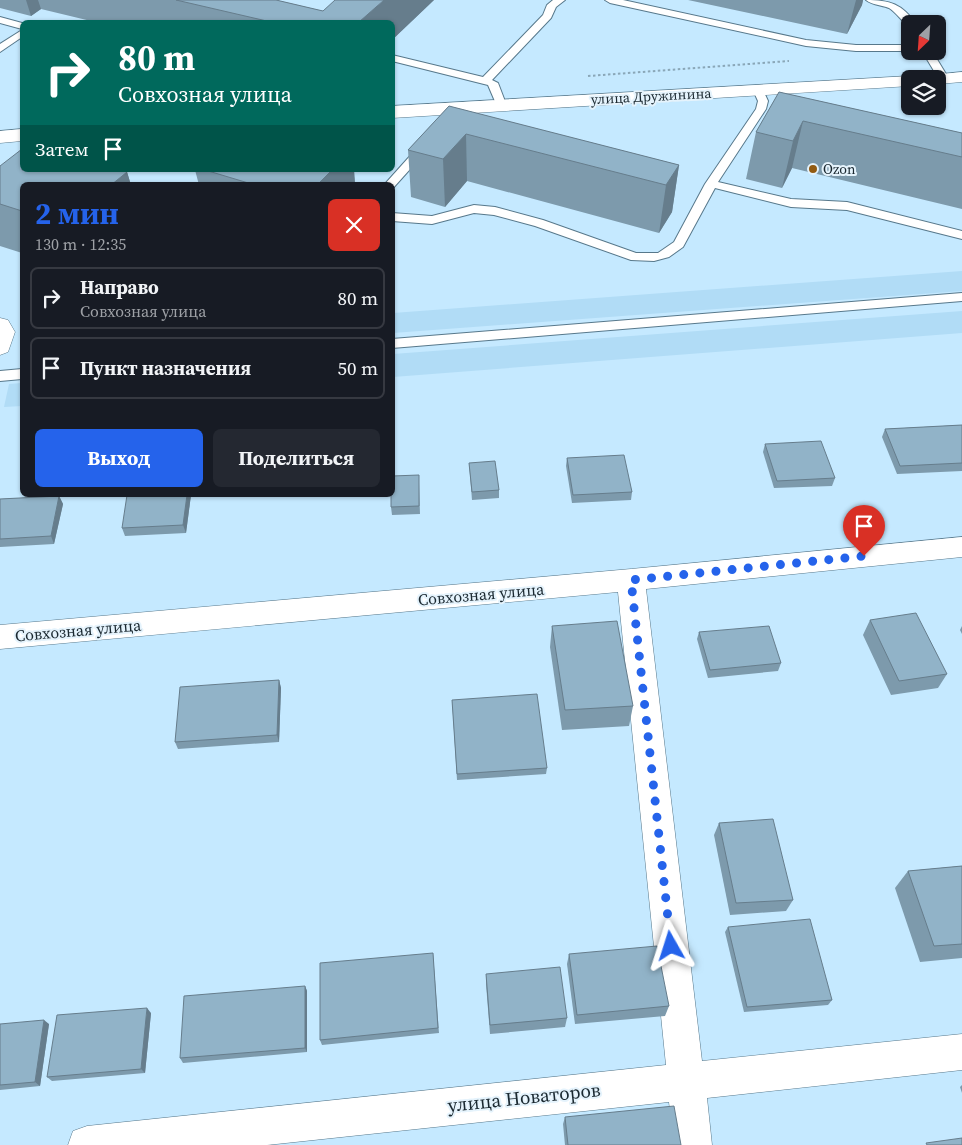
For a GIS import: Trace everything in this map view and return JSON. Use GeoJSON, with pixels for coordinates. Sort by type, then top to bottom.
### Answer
{"type":"FeatureCollection","features":[{"type":"Feature","properties":{"kind":"street","name":"улица Дружинина"},"geometry":{"type":"LineString","coordinates":[[395,112],[901,82]]}},
{"type":"Feature","properties":{"kind":"street"},"geometry":{"type":"LineString","coordinates":[[0,137],[20,135]]}},
{"type":"Feature","properties":{"kind":"street"},"geometry":{"type":"LineString","coordinates":[[0,326],[4,332],[0,347]]}},
{"type":"Feature","properties":{"kind":"street","name":"Совхозная улица"},"geometry":{"type":"LineString","coordinates":[[0,637],[631,580],[962,547]]}},
{"type":"Feature","properties":{"kind":"street"},"geometry":{"type":"LineString","coordinates":[[631,580],[693,1145]]}},
{"type":"Feature","properties":{"kind":"street","name":"улица Новаторов"},"geometry":{"type":"LineString","coordinates":[[87,1145],[962,1052]]}},
{"type":"Feature","properties":{"kind":"lane"},"geometry":{"type":"LineString","coordinates":[[486,81],[548,16],[552,5],[560,0]]}},
{"type":"Feature","properties":{"kind":"lane"},"geometry":{"type":"LineString","coordinates":[[610,0],[806,43],[856,48],[901,48]]}},
{"type":"Feature","properties":{"kind":"lane"},"geometry":{"type":"LineString","coordinates":[[871,0],[897,8],[906,15]]}},
{"type":"Feature","properties":{"kind":"lane"},"geometry":{"type":"LineString","coordinates":[[0,20],[20,25]]}},
{"type":"Feature","properties":{"kind":"lane"},"geometry":{"type":"LineString","coordinates":[[0,49],[20,34]]}},
{"type":"Feature","properties":{"kind":"lane"},"geometry":{"type":"LineString","coordinates":[[395,59],[493,83],[501,104]]}},
{"type":"Feature","properties":{"kind":"lane"},"geometry":{"type":"LineString","coordinates":[[936,60],[953,78]]}},
{"type":"Feature","properties":{"kind":"lane"},"geometry":{"type":"LineString","coordinates":[[395,217],[432,220],[474,209],[494,211],[538,223],[635,257],[650,258],[662,256],[672,251],[679,244],[711,184],[761,109],[763,100],[758,90]]}},
{"type":"Feature","properties":{"kind":"lane"},"geometry":{"type":"LineString","coordinates":[[446,122],[459,108]]}},
{"type":"Feature","properties":{"kind":"lane"},"geometry":{"type":"LineString","coordinates":[[393,182],[434,136]]}},
{"type":"Feature","properties":{"kind":"lane"},"geometry":{"type":"LineString","coordinates":[[711,184],[791,203],[846,206],[962,235]]}},
{"type":"Feature","properties":{"kind":"lane"},"geometry":{"type":"LineString","coordinates":[[395,344],[962,297]]}},
{"type":"Feature","properties":{"kind":"lane"},"geometry":{"type":"LineString","coordinates":[[0,376],[20,374]]}},
{"type":"Feature","properties":{"kind":"shaded area"},"geometry":{"type":"Polygon","coordinates":[[[962,271],[962,291],[395,333],[395,313],[962,271]]]}},
{"type":"Feature","properties":{"kind":"shaded area"},"geometry":{"type":"Polygon","coordinates":[[[962,311],[962,333],[395,377],[395,354],[962,311]]]}},
{"type":"Feature","properties":{"kind":"shaded area"},"geometry":{"type":"Polygon","coordinates":[[[20,383],[20,406],[4,407],[9,384],[20,383]]]}},
{"type":"Feature","properties":{"kind":"building"},"geometry":{"type":"Polygon","coordinates":[[[176,0],[276,0],[323,11],[335,0],[384,0],[361,20],[262,20],[176,0]]]}},
{"type":"Feature","properties":{"kind":"building"},"geometry":{"type":"Polygon","coordinates":[[[779,92],[962,133],[962,157],[803,121],[793,141],[756,132],[779,92]]]}},
{"type":"Feature","properties":{"kind":"building"},"geometry":{"type":"Polygon","coordinates":[[[449,106],[679,165],[666,185],[466,134],[443,159],[408,150],[449,106]]]}},
{"type":"Feature","properties":{"kind":"building"},"geometry":{"type":"Polygon","coordinates":[[[20,151],[20,172],[127,172],[115,182],[20,182],[20,210],[0,204],[0,166],[20,151]]]}},
{"type":"Feature","properties":{"kind":"building"},"geometry":{"type":"Polygon","coordinates":[[[212,172],[330,172],[320,182],[245,182],[212,172]]]}},
{"type":"Feature","properties":{"kind":"building"},"geometry":{"type":"Polygon","coordinates":[[[962,425],[962,463],[900,466],[885,429],[962,425]]]}},
{"type":"Feature","properties":{"kind":"building"},"geometry":{"type":"Polygon","coordinates":[[[821,441],[835,478],[777,481],[765,444],[821,441]]]}},
{"type":"Feature","properties":{"kind":"building"},"geometry":{"type":"Polygon","coordinates":[[[624,455],[632,492],[573,495],[567,458],[624,455]]]}},
{"type":"Feature","properties":{"kind":"building"},"geometry":{"type":"Polygon","coordinates":[[[495,461],[499,490],[472,492],[469,463],[495,461]]]}},
{"type":"Feature","properties":{"kind":"building"},"geometry":{"type":"Polygon","coordinates":[[[419,475],[419,506],[391,507],[391,497],[395,497],[395,476],[419,475]]]}},
{"type":"Feature","properties":{"kind":"building"},"geometry":{"type":"Polygon","coordinates":[[[59,497],[51,536],[0,539],[0,499],[59,497]]]}},
{"type":"Feature","properties":{"kind":"building"},"geometry":{"type":"Polygon","coordinates":[[[127,497],[187,497],[183,525],[122,528],[127,497]]]}},
{"type":"Feature","properties":{"kind":"building"},"geometry":{"type":"Polygon","coordinates":[[[916,613],[947,674],[899,681],[870,620],[916,613]]]}},
{"type":"Feature","properties":{"kind":"building"},"geometry":{"type":"Polygon","coordinates":[[[617,621],[633,706],[565,710],[552,626],[617,621]]]}},
{"type":"Feature","properties":{"kind":"building"},"geometry":{"type":"Polygon","coordinates":[[[769,626],[781,663],[710,670],[699,632],[769,626]]]}},
{"type":"Feature","properties":{"kind":"building"},"geometry":{"type":"Polygon","coordinates":[[[279,680],[277,735],[175,742],[180,687],[279,680]]]}},
{"type":"Feature","properties":{"kind":"building"},"geometry":{"type":"Polygon","coordinates":[[[537,694],[547,768],[457,774],[452,700],[537,694]]]}},
{"type":"Feature","properties":{"kind":"building"},"geometry":{"type":"Polygon","coordinates":[[[773,819],[793,900],[736,903],[719,823],[773,819]]]}},
{"type":"Feature","properties":{"kind":"building"},"geometry":{"type":"Polygon","coordinates":[[[962,866],[962,944],[934,946],[908,871],[962,866]]]}},
{"type":"Feature","properties":{"kind":"building"},"geometry":{"type":"Polygon","coordinates":[[[810,919],[832,1000],[747,1007],[728,927],[810,919]]]}},
{"type":"Feature","properties":{"kind":"building"},"geometry":{"type":"Polygon","coordinates":[[[657,946],[669,1006],[577,1015],[569,954],[657,946]]]}},
{"type":"Feature","properties":{"kind":"building"},"geometry":{"type":"Polygon","coordinates":[[[433,953],[438,1028],[320,1040],[320,963],[433,953]]]}},
{"type":"Feature","properties":{"kind":"building"},"geometry":{"type":"Polygon","coordinates":[[[560,967],[567,1018],[490,1025],[486,974],[560,967]]]}},
{"type":"Feature","properties":{"kind":"building"},"geometry":{"type":"Polygon","coordinates":[[[305,986],[305,1048],[180,1058],[184,996],[305,986]]]}},
{"type":"Feature","properties":{"kind":"building"},"geometry":{"type":"Polygon","coordinates":[[[147,1008],[141,1069],[47,1077],[57,1015],[147,1008]]]}},
{"type":"Feature","properties":{"kind":"building"},"geometry":{"type":"Polygon","coordinates":[[[44,1020],[35,1082],[0,1085],[0,1024],[44,1020]]]}},
{"type":"Feature","properties":{"kind":"building"},"geometry":{"type":"Polygon","coordinates":[[[674,1106],[681,1145],[568,1145],[565,1117],[674,1106]]]}},
{"type":"Feature","properties":{"kind":"building"},"geometry":{"type":"Polygon","coordinates":[[[962,1138],[962,1145],[927,1145],[926,1143],[962,1138]]]}},
{"type":"Feature","properties":{"kind":"place","name":"Ozon"},"geometry":{"type":"Point","coordinates":[813,169]}},
{"type":"Feature","properties":{"kind":"route"},"geometry":{"type":"LineString","coordinates":[[671,946],[631,580],[864,556]]}}]}
